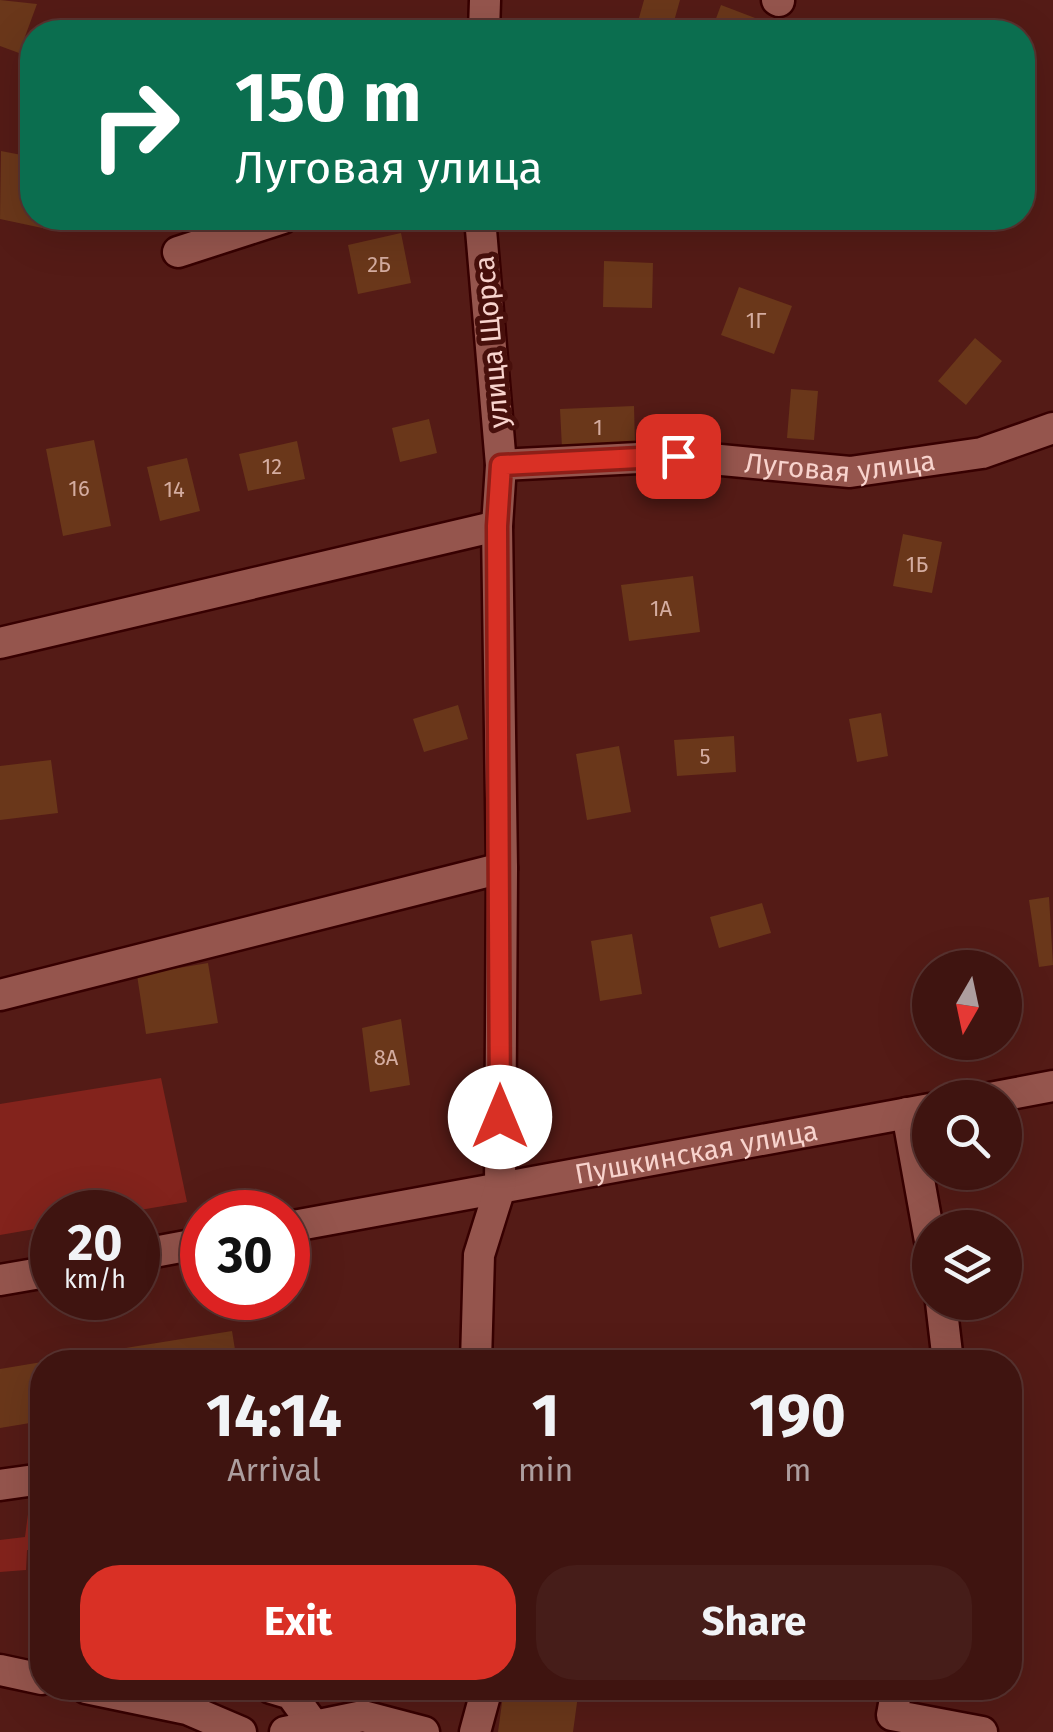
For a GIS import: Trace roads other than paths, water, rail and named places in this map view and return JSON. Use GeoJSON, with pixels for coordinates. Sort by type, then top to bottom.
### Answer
{"type":"FeatureCollection","features":[{"type":"Feature","properties":{"kind":"street"},"geometry":{"type":"LineString","coordinates":[[178,252],[246,230]]}},
{"type":"Feature","properties":{"kind":"street","name":"улица Щорса"},"geometry":{"type":"LineString","coordinates":[[476,1350],[479,1255],[500,1188],[502,868],[497,526],[501,465],[481,230]]}},
{"type":"Feature","properties":{"kind":"street","name":"Луговая улица"},"geometry":{"type":"LineString","coordinates":[[501,465],[678,456],[850,472],[982,453],[1053,428]]}},
{"type":"Feature","properties":{"kind":"street"},"geometry":{"type":"LineString","coordinates":[[0,643],[497,526]]}},
{"type":"Feature","properties":{"kind":"street"},"geometry":{"type":"LineString","coordinates":[[0,995],[502,868]]}},
{"type":"Feature","properties":{"kind":"street"},"geometry":{"type":"LineString","coordinates":[[1022,1092],[1053,1086]]}},
{"type":"Feature","properties":{"kind":"street","name":"Пушкинская улица"},"geometry":{"type":"LineString","coordinates":[[310,1224],[912,1112]]}},
{"type":"Feature","properties":{"kind":"street"},"geometry":{"type":"LineString","coordinates":[[0,1280],[30,1275]]}},
{"type":"Feature","properties":{"kind":"street"},"geometry":{"type":"LineString","coordinates":[[943,1320],[947,1350]]}},
{"type":"Feature","properties":{"kind":"street"},"geometry":{"type":"LineString","coordinates":[[0,1485],[30,1481]]}},
{"type":"Feature","properties":{"kind":"street"},"geometry":{"type":"LineString","coordinates":[[0,1670],[30,1676]]}},
{"type":"Feature","properties":{"kind":"street"},"geometry":{"type":"LineString","coordinates":[[141,1700],[187,1710],[242,1732]]}},
{"type":"Feature","properties":{"kind":"street"},"geometry":{"type":"LineString","coordinates":[[292,1700],[300,1730],[363,1716],[424,1732]]}},
{"type":"Feature","properties":{"kind":"street"},"geometry":{"type":"LineString","coordinates":[[476,1732],[484,1700]]}},
{"type":"Feature","properties":{"kind":"street"},"geometry":{"type":"LineString","coordinates":[[895,1700],[892,1715],[982,1732]]}}]}
